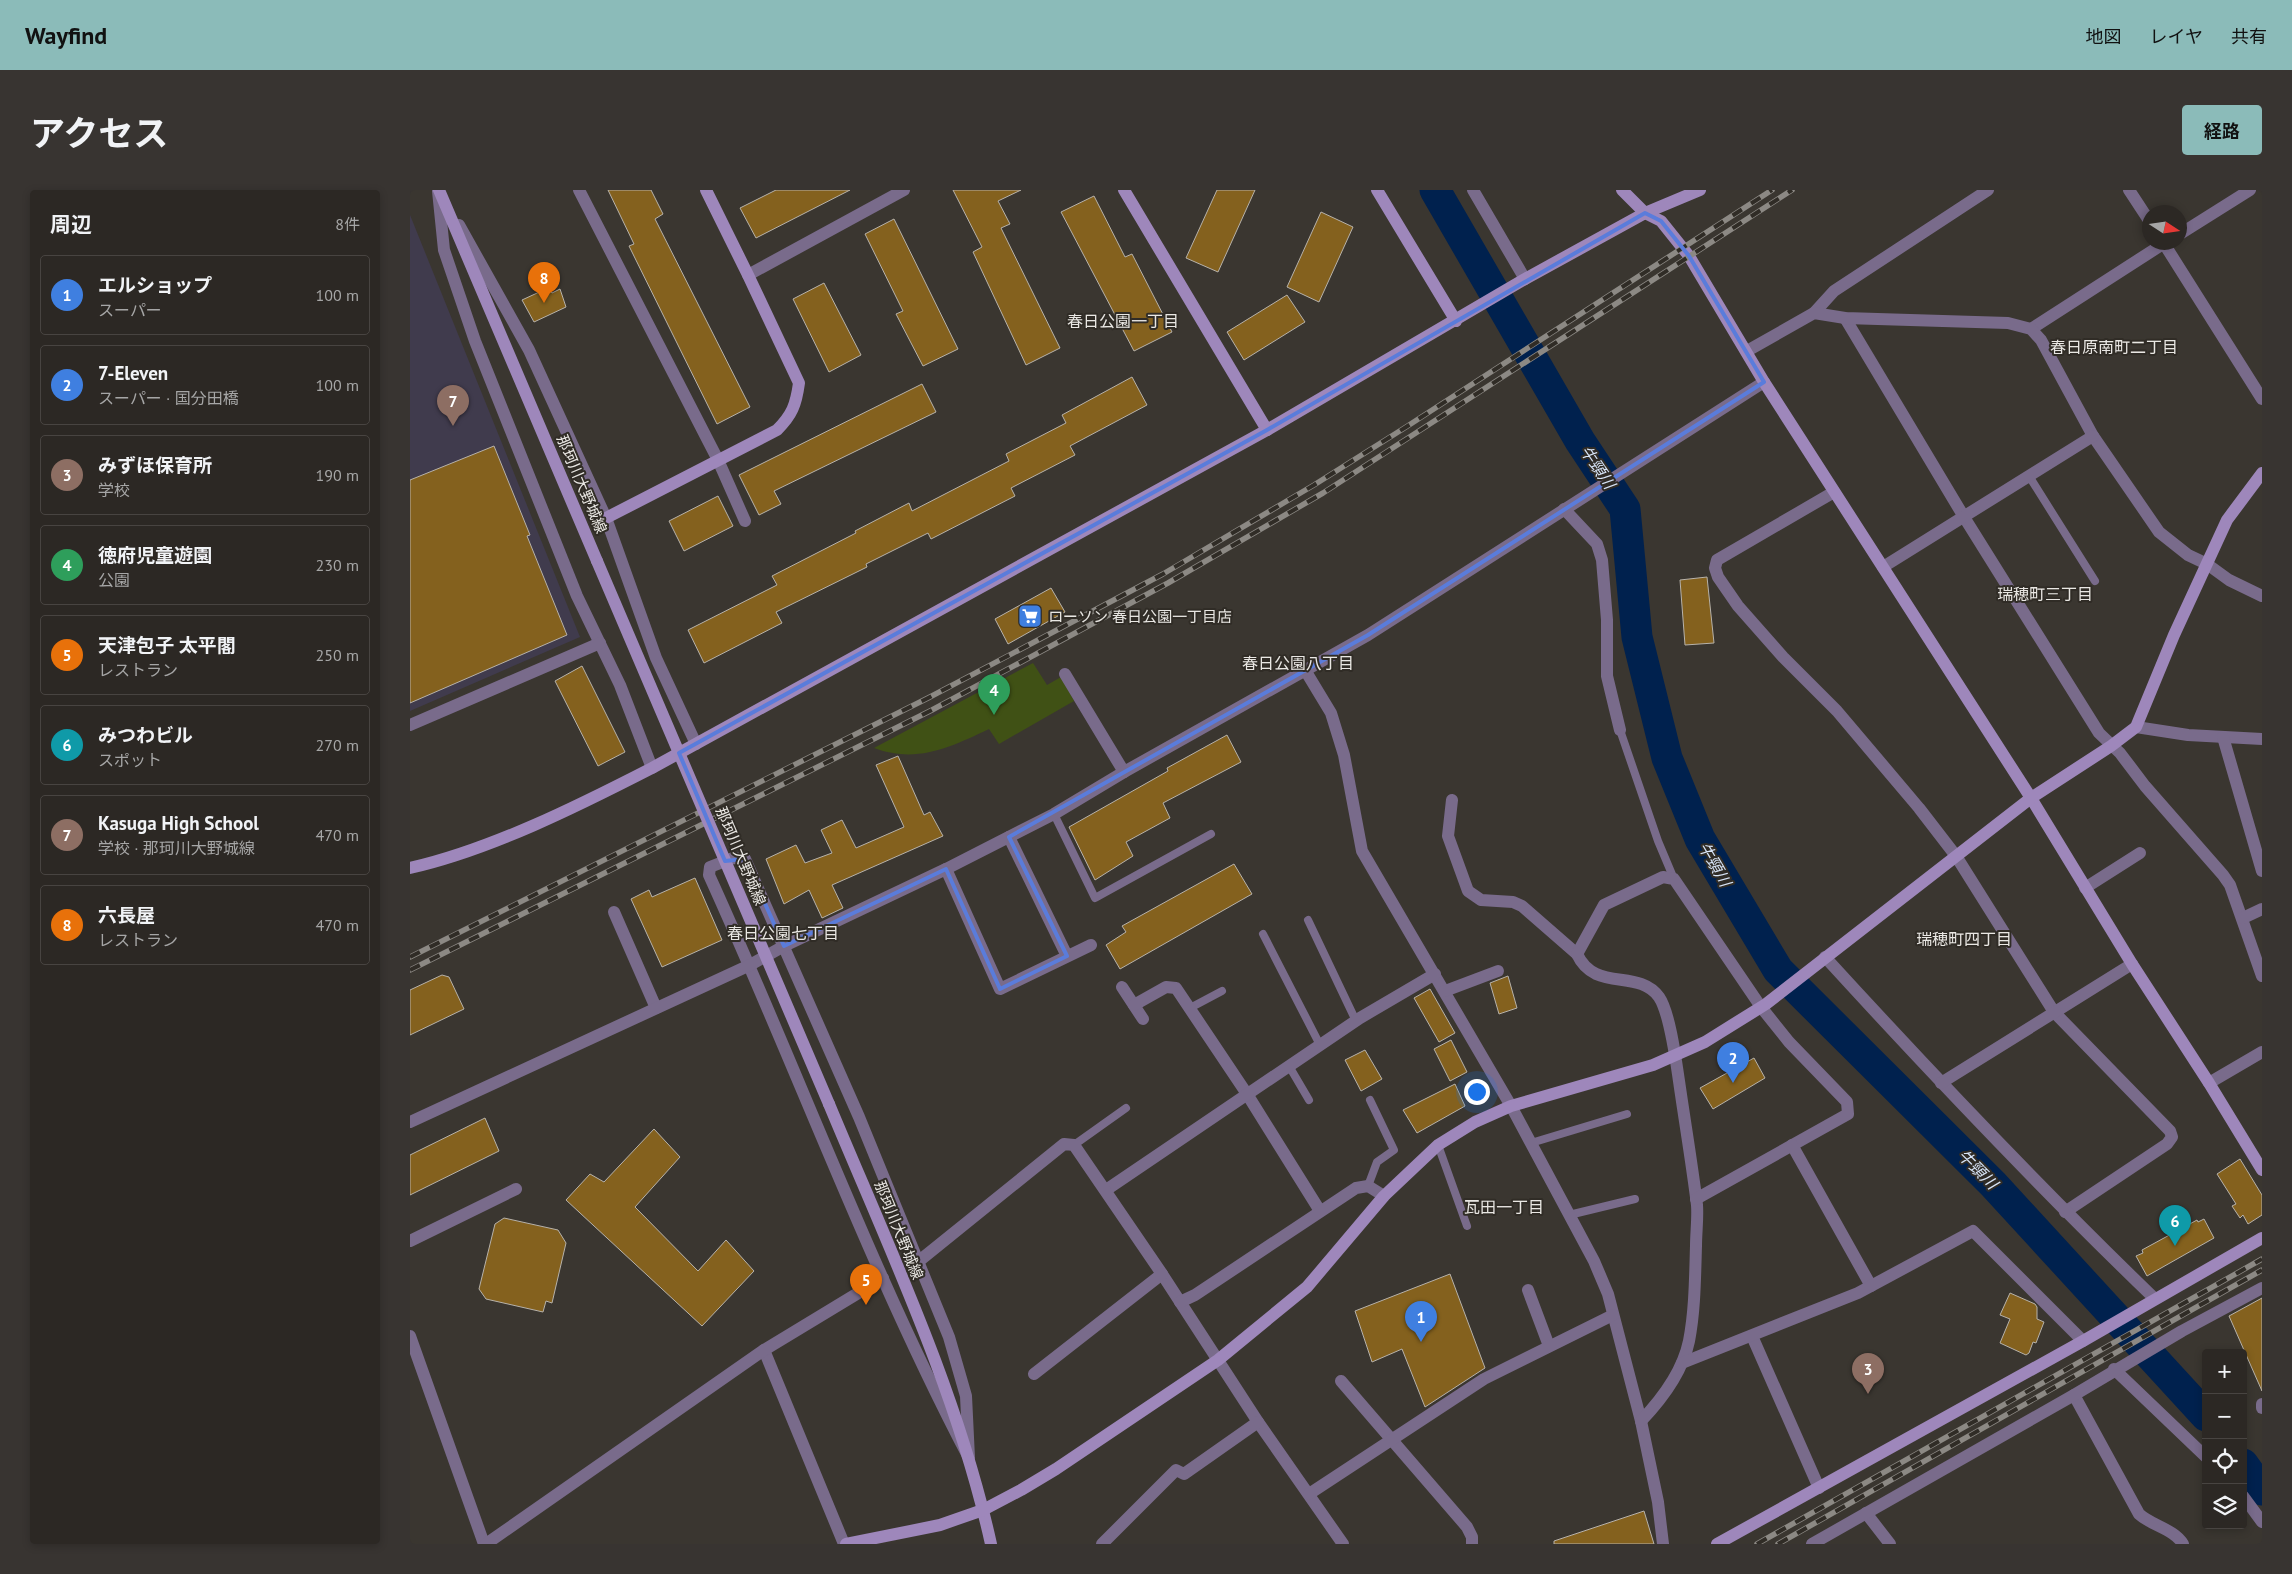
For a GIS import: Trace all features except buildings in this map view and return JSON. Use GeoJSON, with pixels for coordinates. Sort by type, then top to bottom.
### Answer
{"type":"FeatureCollection","features":[{"type":"Feature","properties":{"kind":"street"},"geometry":{"type":"LineString","coordinates":[[439,190],[528,350],[606,518],[656,658],[696,744]]}},
{"type":"Feature","properties":{"kind":"street"},"geometry":{"type":"LineString","coordinates":[[439,190],[444,250],[475,341],[574,587],[620,684],[652,768]]}},
{"type":"Feature","properties":{"kind":"street","name":"那珂川大野城線"},"geometry":{"type":"LineString","coordinates":[[439,190],[829,1104],[939,1370],[969,1458],[991,1544]]}},
{"type":"Feature","properties":{"kind":"street"},"geometry":{"type":"LineString","coordinates":[[579,190],[718,460],[745,521]]}},
{"type":"Feature","properties":{"kind":"street"},"geometry":{"type":"LineString","coordinates":[[606,518],[777,430],[789,418],[796,400],[799,383],[706,190]]}},
{"type":"Feature","properties":{"kind":"street"},"geometry":{"type":"LineString","coordinates":[[748,274],[904,190]]}},
{"type":"Feature","properties":{"kind":"street"},"geometry":{"type":"LineString","coordinates":[[1124,190],[1267,430]]}},
{"type":"Feature","properties":{"kind":"street"},"geometry":{"type":"LineString","coordinates":[[1377,190],[1456,321]]}},
{"type":"Feature","properties":{"kind":"street"},"geometry":{"type":"LineString","coordinates":[[1473,190],[1524,279]]}},
{"type":"Feature","properties":{"kind":"street"},"geometry":{"type":"LineString","coordinates":[[1622,190],[1645,213],[1661,221],[1689,256],[1764,382],[2031,798],[2132,964],[2209,1083],[2262,1170]]}},
{"type":"Feature","properties":{"kind":"street"},"geometry":{"type":"LineString","coordinates":[[410,868],[437,862],[498,839],[615,787],[652,768],[1267,430],[1456,321],[1524,279],[1645,213],[1700,190]]}},
{"type":"Feature","properties":{"kind":"street"},"geometry":{"type":"LineString","coordinates":[[1747,351],[1814,313],[1834,291],[1988,190]]}},
{"type":"Feature","properties":{"kind":"street"},"geometry":{"type":"LineString","coordinates":[[2129,190],[2142,210]]}},
{"type":"Feature","properties":{"kind":"street"},"geometry":{"type":"LineString","coordinates":[[2187,230],[2250,190]]}},
{"type":"Feature","properties":{"kind":"street"},"geometry":{"type":"LineString","coordinates":[[2031,329],[2154,250]]}},
{"type":"Feature","properties":{"kind":"street"},"geometry":{"type":"LineString","coordinates":[[2169,250],[2262,399]]}},
{"type":"Feature","properties":{"kind":"street"},"geometry":{"type":"LineString","coordinates":[[1814,313],[1845,318],[2008,323],[2031,329],[2041,340],[2093,436],[2159,532],[2188,555],[2207,564],[2229,580],[2262,596]]}},
{"type":"Feature","properties":{"kind":"street"},"geometry":{"type":"LineString","coordinates":[[1845,318],[1964,517],[2099,733],[2120,753],[2145,786],[2223,875],[2230,886],[2243,918],[2262,976]]}},
{"type":"Feature","properties":{"kind":"street"},"geometry":{"type":"LineString","coordinates":[[410,1122],[750,965],[784,946],[946,869],[1054,814],[1124,772],[1368,635],[1764,382]]}},
{"type":"Feature","properties":{"kind":"street"},"geometry":{"type":"LineString","coordinates":[[1883,567],[2093,436]]}},
{"type":"Feature","properties":{"kind":"street"},"geometry":{"type":"LineString","coordinates":[[764,1350],[845,1544],[940,1524],[983,1510],[1021,1490],[1056,1469],[1218,1360],[1306,1287],[1384,1196],[1438,1145],[1475,1122],[1511,1106],[1675,1056],[1705,1042],[1763,1005],[2031,798],[2111,746],[2136,727],[2227,520],[2262,473]]}},
{"type":"Feature","properties":{"kind":"street"},"geometry":{"type":"LineString","coordinates":[[1834,492],[1717,560],[1715,568],[1718,578],[1738,606],[1783,657],[1837,712],[1875,755],[1956,856],[2054,1012],[2170,1131],[2172,1137],[2168,1144],[2065,1212]]}},
{"type":"Feature","properties":{"kind":"street"},"geometry":{"type":"LineString","coordinates":[[1564,509],[1597,544],[1602,560],[1607,620],[1607,676],[1620,730]]}},
{"type":"Feature","properties":{"kind":"street"},"geometry":{"type":"LineString","coordinates":[[410,725],[600,643]]}},
{"type":"Feature","properties":{"kind":"street"},"geometry":{"type":"LineString","coordinates":[[1305,670],[1331,713],[1344,755],[1362,851],[1511,1106],[1594,1261],[1613,1314],[1641,1420],[1658,1502],[1663,1544]]}},
{"type":"Feature","properties":{"kind":"street"},"geometry":{"type":"LineString","coordinates":[[1065,674],[1124,772]]}},
{"type":"Feature","properties":{"kind":"street"},"geometry":{"type":"LineString","coordinates":[[2136,727],[2223,738],[2262,739]]}},
{"type":"Feature","properties":{"kind":"street"},"geometry":{"type":"LineString","coordinates":[[2223,738],[2262,871]]}},
{"type":"Feature","properties":{"kind":"street"},"geometry":{"type":"LineString","coordinates":[[1452,800],[1448,836],[1468,891],[1481,900],[1513,902],[1522,906],[1577,954],[1582,964],[1592,973],[1606,978],[1638,983],[1650,988],[1664,1005],[1675,1056],[1696,1199],[1695,1283],[1689,1340],[1682,1364],[1654,1408],[1641,1420]]}},
{"type":"Feature","properties":{"kind":"street"},"geometry":{"type":"LineString","coordinates":[[1009,837],[1067,956]]}},
{"type":"Feature","properties":{"kind":"street"},"geometry":{"type":"LineString","coordinates":[[2085,888],[2140,854]]}},
{"type":"Feature","properties":{"kind":"street"},"geometry":{"type":"LineString","coordinates":[[733,858],[745,859],[784,946],[919,1261],[949,1337],[966,1396],[969,1458],[934,1390],[883,1278],[750,965],[709,875],[710,867],[733,858]]}},
{"type":"Feature","properties":{"kind":"street"},"geometry":{"type":"LineString","coordinates":[[946,869],[1000,989],[1091,945]]}},
{"type":"Feature","properties":{"kind":"street"},"geometry":{"type":"LineString","coordinates":[[1577,954],[1604,905],[1663,877],[1674,879],[1789,1042],[1847,1102],[1848,1114],[1696,1199]]}},
{"type":"Feature","properties":{"kind":"street"},"geometry":{"type":"LineString","coordinates":[[2243,918],[2262,909]]}},
{"type":"Feature","properties":{"kind":"street"},"geometry":{"type":"LineString","coordinates":[[614,912],[656,1008]]}},
{"type":"Feature","properties":{"kind":"street"},"geometry":{"type":"LineString","coordinates":[[1825,957],[1941,1083],[2065,1212],[2154,1298]]}},
{"type":"Feature","properties":{"kind":"street"},"geometry":{"type":"LineString","coordinates":[[1941,1083],[2132,964]]}},
{"type":"Feature","properties":{"kind":"street"},"geometry":{"type":"LineString","coordinates":[[1445,991],[1498,971]]}},
{"type":"Feature","properties":{"kind":"street"},"geometry":{"type":"LineString","coordinates":[[1106,1190],[1356,1021],[1435,974]]}},
{"type":"Feature","properties":{"kind":"street"},"geometry":{"type":"LineString","coordinates":[[1134,1005],[1166,987],[1173,986],[1176,988],[1247,1094],[1320,1211]]}},
{"type":"Feature","properties":{"kind":"street"},"geometry":{"type":"LineString","coordinates":[[1122,987],[1143,1018]]}},
{"type":"Feature","properties":{"kind":"street"},"geometry":{"type":"LineString","coordinates":[[2209,1083],[2262,1052]]}},
{"type":"Feature","properties":{"kind":"street"},"geometry":{"type":"LineString","coordinates":[[919,1261],[1064,1144],[1074,1145],[1162,1274],[1258,1422],[1342,1544]]}},
{"type":"Feature","properties":{"kind":"street"},"geometry":{"type":"LineString","coordinates":[[1792,1145],[1871,1286]]}},
{"type":"Feature","properties":{"kind":"street"},"geometry":{"type":"LineString","coordinates":[[1180,1302],[1195,1295],[1356,1188],[1368,1186],[1384,1196]]}},
{"type":"Feature","properties":{"kind":"street"},"geometry":{"type":"LineString","coordinates":[[410,1241],[516,1189]]}},
{"type":"Feature","properties":{"kind":"street"},"geometry":{"type":"LineString","coordinates":[[1682,1364],[1858,1293],[1973,1231],[2083,1341]]}},
{"type":"Feature","properties":{"kind":"street"},"geometry":{"type":"LineString","coordinates":[[1717,1544],[2083,1341],[2154,1298],[2262,1238]]}},
{"type":"Feature","properties":{"kind":"street"},"geometry":{"type":"LineString","coordinates":[[1034,1374],[1162,1274]]}},
{"type":"Feature","properties":{"kind":"street"},"geometry":{"type":"LineString","coordinates":[[410,1336],[485,1544],[764,1350],[883,1278]]}},
{"type":"Feature","properties":{"kind":"street"},"geometry":{"type":"LineString","coordinates":[[1812,1544],[2074,1395],[2114,1369],[2262,1288]]}},
{"type":"Feature","properties":{"kind":"street"},"geometry":{"type":"LineString","coordinates":[[1528,1290],[1549,1346]]}},
{"type":"Feature","properties":{"kind":"street"},"geometry":{"type":"LineString","coordinates":[[1309,1494],[1484,1378],[1613,1314]]}},
{"type":"Feature","properties":{"kind":"street"},"geometry":{"type":"LineString","coordinates":[[1752,1336],[1818,1488]]}},
{"type":"Feature","properties":{"kind":"street"},"geometry":{"type":"LineString","coordinates":[[2114,1369],[2202,1452]]}},
{"type":"Feature","properties":{"kind":"street"},"geometry":{"type":"LineString","coordinates":[[1341,1381],[1467,1527],[1472,1537],[1472,1544]]}},
{"type":"Feature","properties":{"kind":"street"},"geometry":{"type":"LineString","coordinates":[[2074,1395],[2140,1514],[2147,1521],[2179,1537],[2183,1544]]}},
{"type":"Feature","properties":{"kind":"street"},"geometry":{"type":"LineString","coordinates":[[1102,1544],[1176,1470],[1184,1474],[1258,1422]]}},
{"type":"Feature","properties":{"kind":"street"},"geometry":{"type":"LineString","coordinates":[[2247,1501],[2262,1522]]}},
{"type":"Feature","properties":{"kind":"street"},"geometry":{"type":"LineString","coordinates":[[1866,1513],[1890,1544]]}},
{"type":"Feature","properties":{"kind":"lane"},"geometry":{"type":"LineString","coordinates":[[2029,476],[2095,581]]}},
{"type":"Feature","properties":{"kind":"lane"},"geometry":{"type":"LineString","coordinates":[[1620,730],[1658,842],[1674,879]]}},
{"type":"Feature","properties":{"kind":"lane"},"geometry":{"type":"LineString","coordinates":[[1054,814],[1095,898],[1211,834]]}},
{"type":"Feature","properties":{"kind":"lane"},"geometry":{"type":"LineString","coordinates":[[1308,920],[1356,1021]]}},
{"type":"Feature","properties":{"kind":"lane"},"geometry":{"type":"LineString","coordinates":[[1263,934],[1320,1045]]}},
{"type":"Feature","properties":{"kind":"lane"},"geometry":{"type":"LineString","coordinates":[[1190,1008],[1222,992]]}},
{"type":"Feature","properties":{"kind":"lane"},"geometry":{"type":"LineString","coordinates":[[1289,1066],[1309,1100]]}},
{"type":"Feature","properties":{"kind":"lane"},"geometry":{"type":"LineString","coordinates":[[1368,1186],[1377,1162],[1394,1150],[1370,1100]]}},
{"type":"Feature","properties":{"kind":"lane"},"geometry":{"type":"LineString","coordinates":[[1074,1145],[1126,1108]]}},
{"type":"Feature","properties":{"kind":"lane"},"geometry":{"type":"LineString","coordinates":[[1531,1143],[1627,1114]]}},
{"type":"Feature","properties":{"kind":"lane"},"geometry":{"type":"LineString","coordinates":[[1438,1145],[1467,1226]]}},
{"type":"Feature","properties":{"kind":"lane"},"geometry":{"type":"LineString","coordinates":[[1569,1215],[1635,1199]]}},
{"type":"Feature","properties":{"kind":"highlighted area"},"geometry":{"type":"Polygon","coordinates":[[[1645,213],[1661,221],[1689,256],[1764,382],[1368,635],[1009,837],[1067,956],[1000,989],[946,869],[784,946],[745,859],[725,861],[679,753],[1267,430],[1645,213]]]}},
{"type":"Feature","properties":{"kind":"shaded area"},"geometry":{"type":"Polygon","coordinates":[[[410,215],[580,637],[410,711],[410,215]]]}},
{"type":"Feature","properties":{"kind":"green space"},"geometry":{"type":"Polygon","coordinates":[[[1033,663],[1047,685],[1061,677],[1074,701],[999,744],[989,729],[947,747],[919,754],[890,753],[874,748],[1033,663]]]}},
{"type":"Feature","properties":{"kind":"waterway","name":"牛頸川"},"geometry":{"type":"LineString","coordinates":[[1435,190],[1580,441],[1625,509],[1637,637],[1667,758],[1700,839],[1778,970],[1993,1184],[2202,1412]]}},
{"type":"Feature","properties":{"kind":"waterway","name":"牛頸川"},"geometry":{"type":"LineString","coordinates":[[2247,1469],[2262,1490]]}},
{"type":"Feature","properties":{"kind":"railway"},"geometry":{"type":"LineString","coordinates":[[410,957],[928,698],[1163,574],[1314,485],[1406,427],[1772,190]]}},
{"type":"Feature","properties":{"kind":"railway"},"geometry":{"type":"LineString","coordinates":[[410,970],[932,710],[1168,583],[1323,493],[1792,190]]}},
{"type":"Feature","properties":{"kind":"railway"},"geometry":{"type":"LineString","coordinates":[[1757,1544],[2262,1259]]}},
{"type":"Feature","properties":{"kind":"railway"},"geometry":{"type":"LineString","coordinates":[[1778,1544],[2262,1270]]}},
{"type":"Feature","properties":{"kind":"place","name":"六長屋"},"geometry":{"type":"Point","coordinates":[544,303]}},
{"type":"Feature","properties":{"kind":"place","name":"Kasuga High School"},"geometry":{"type":"Point","coordinates":[453,426]}},
{"type":"Feature","properties":{"kind":"place","name":"ローソン 春日公園一丁目店"},"geometry":{"type":"Point","coordinates":[1030,616]}},
{"type":"Feature","properties":{"kind":"place","name":"徳府児童遊園"},"geometry":{"type":"Point","coordinates":[994,715]}},
{"type":"Feature","properties":{"kind":"place","name":"7-Eleven"},"geometry":{"type":"Point","coordinates":[1733,1083]}},
{"type":"Feature","properties":{"kind":"place","name":"みつわビル"},"geometry":{"type":"Point","coordinates":[2175,1246]}},
{"type":"Feature","properties":{"kind":"place","name":"天津包子 太平閣"},"geometry":{"type":"Point","coordinates":[866,1305]}},
{"type":"Feature","properties":{"kind":"place","name":"エルショップ"},"geometry":{"type":"Point","coordinates":[1421,1342]}},
{"type":"Feature","properties":{"kind":"place","name":"みずほ保育所"},"geometry":{"type":"Point","coordinates":[1868,1394]}},
{"type":"Feature","properties":{"kind":"district","name":"春日公園一丁目"},"geometry":{"type":"Point","coordinates":[1123,321]}},
{"type":"Feature","properties":{"kind":"district","name":"春日原南町二丁目"},"geometry":{"type":"Point","coordinates":[2114,347]}},
{"type":"Feature","properties":{"kind":"district","name":"瑞穂町三丁目"},"geometry":{"type":"Point","coordinates":[2045,594]}},
{"type":"Feature","properties":{"kind":"district","name":"春日公園八丁目"},"geometry":{"type":"Point","coordinates":[1298,663]}},
{"type":"Feature","properties":{"kind":"district","name":"春日公園七丁目"},"geometry":{"type":"Point","coordinates":[783,933]}},
{"type":"Feature","properties":{"kind":"district","name":"瑞穂町四丁目"},"geometry":{"type":"Point","coordinates":[1964,939]}},
{"type":"Feature","properties":{"kind":"district","name":"瓦田一丁目"},"geometry":{"type":"Point","coordinates":[1504,1207]}}]}
